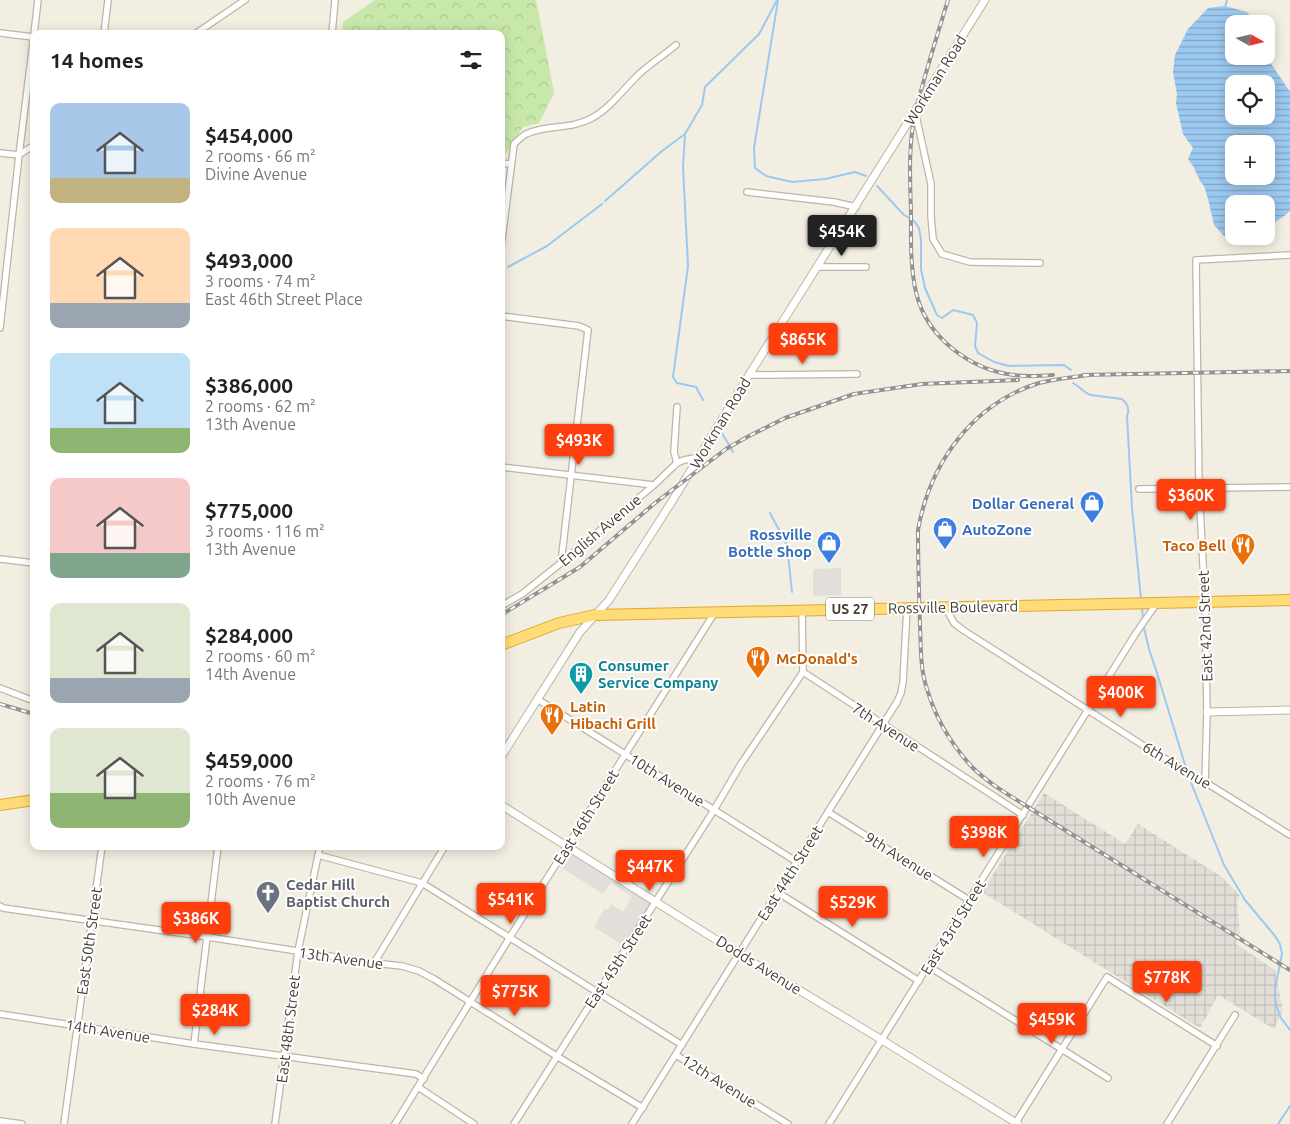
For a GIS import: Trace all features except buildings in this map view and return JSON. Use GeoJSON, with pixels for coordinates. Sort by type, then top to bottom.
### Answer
{"type":"FeatureCollection","features":[{"type":"Feature","properties":{"kind":"highway","name":"Rossville Boulevard"},"geometry":{"type":"LineString","coordinates":[[505,643],[559,623],[595,615],[1290,600]]}},
{"type":"Feature","properties":{"kind":"highway"},"geometry":{"type":"LineString","coordinates":[[3,805],[30,801]]}},
{"type":"Feature","properties":{"kind":"street"},"geometry":{"type":"LineString","coordinates":[[35,30],[38,0]]}},
{"type":"Feature","properties":{"kind":"street"},"geometry":{"type":"LineString","coordinates":[[104,30],[108,0]]}},
{"type":"Feature","properties":{"kind":"street"},"geometry":{"type":"LineString","coordinates":[[201,30],[245,0]]}},
{"type":"Feature","properties":{"kind":"street"},"geometry":{"type":"LineString","coordinates":[[332,30],[335,0]]}},
{"type":"Feature","properties":{"kind":"street","name":"Workman Road"},"geometry":{"type":"LineString","coordinates":[[505,751],[580,632],[609,600],[986,0]]}},
{"type":"Feature","properties":{"kind":"street"},"geometry":{"type":"LineString","coordinates":[[0,33],[30,35]]}},
{"type":"Feature","properties":{"kind":"street"},"geometry":{"type":"LineString","coordinates":[[505,214],[514,144],[525,135],[540,130],[582,123],[594,117],[610,104],[638,74],[676,46]]}},
{"type":"Feature","properties":{"kind":"street"},"geometry":{"type":"LineString","coordinates":[[0,328],[30,67]]}},
{"type":"Feature","properties":{"kind":"street"},"geometry":{"type":"LineString","coordinates":[[915,111],[930,184],[933,239],[942,254],[970,262],[1040,263]]}},
{"type":"Feature","properties":{"kind":"street"},"geometry":{"type":"LineString","coordinates":[[0,153],[19,155],[30,147]]}},
{"type":"Feature","properties":{"kind":"street"},"geometry":{"type":"LineString","coordinates":[[505,163],[511,164]]}},
{"type":"Feature","properties":{"kind":"street"},"geometry":{"type":"LineString","coordinates":[[747,192],[834,202],[856,207]]}},
{"type":"Feature","properties":{"kind":"street","name":"East 42nd Street"},"geometry":{"type":"LineString","coordinates":[[1205,782],[1207,712],[1200,488],[1196,260],[1290,255]]}},
{"type":"Feature","properties":{"kind":"street"},"geometry":{"type":"LineString","coordinates":[[818,267],[866,267]]}},
{"type":"Feature","properties":{"kind":"street"},"geometry":{"type":"LineString","coordinates":[[505,317],[580,326],[588,330],[561,563]]}},
{"type":"Feature","properties":{"kind":"street"},"geometry":{"type":"LineString","coordinates":[[749,375],[857,374]]}},
{"type":"Feature","properties":{"kind":"street"},"geometry":{"type":"LineString","coordinates":[[678,407],[674,452],[677,463],[699,458]]}},
{"type":"Feature","properties":{"kind":"street","name":"English Avenue"},"geometry":{"type":"LineString","coordinates":[[505,604],[522,594],[561,563],[654,485],[677,463]]}},
{"type":"Feature","properties":{"kind":"street"},"geometry":{"type":"LineString","coordinates":[[505,467],[654,485]]}},
{"type":"Feature","properties":{"kind":"street"},"geometry":{"type":"LineString","coordinates":[[1139,489],[1290,487]]}},
{"type":"Feature","properties":{"kind":"street"},"geometry":{"type":"LineString","coordinates":[[0,559],[30,563]]}},
{"type":"Feature","properties":{"kind":"street","name":"East 43rd Street"},"geometry":{"type":"LineString","coordinates":[[829,1124],[1136,633],[1157,603]]}},
{"type":"Feature","properties":{"kind":"street","name":"6th Avenue"},"geometry":{"type":"LineString","coordinates":[[945,607],[954,622],[963,630],[1155,753],[1290,835]]}},
{"type":"Feature","properties":{"kind":"street","name":"East 44th Street"},"geometry":{"type":"LineString","coordinates":[[632,1124],[897,702],[901,693],[904,667],[907,608]]}},
{"type":"Feature","properties":{"kind":"street"},"geometry":{"type":"LineString","coordinates":[[802,610],[802,672]]}},
{"type":"Feature","properties":{"kind":"street","name":"East 46th Street"},"geometry":{"type":"LineString","coordinates":[[396,1124],[510,937],[715,612]]}},
{"type":"Feature","properties":{"kind":"street","name":"7th Avenue"},"geometry":{"type":"LineString","coordinates":[[802,672],[1023,815]]}},
{"type":"Feature","properties":{"kind":"street","name":"East 45th Street"},"geometry":{"type":"LineString","coordinates":[[514,1124],[802,672]]}},
{"type":"Feature","properties":{"kind":"street"},"geometry":{"type":"LineString","coordinates":[[0,688],[30,699]]}},
{"type":"Feature","properties":{"kind":"street","name":"10th Avenue"},"geometry":{"type":"LineString","coordinates":[[537,699],[797,862]]}},
{"type":"Feature","properties":{"kind":"street"},"geometry":{"type":"LineString","coordinates":[[1207,712],[1290,710]]}},
{"type":"Feature","properties":{"kind":"street","name":"Dodds Avenue"},"geometry":{"type":"LineString","coordinates":[[505,807],[739,954],[882,1040],[1016,1124]]}},
{"type":"Feature","properties":{"kind":"street","name":"9th Avenue"},"geometry":{"type":"LineString","coordinates":[[828,812],[969,900]]}},
{"type":"Feature","properties":{"kind":"street","name":"East 50th Street"},"geometry":{"type":"LineString","coordinates":[[64,1124],[101,850]]}},
{"type":"Feature","properties":{"kind":"street"},"geometry":{"type":"LineString","coordinates":[[194,1044],[218,850]]}},
{"type":"Feature","properties":{"kind":"street","name":"East 48th Street"},"geometry":{"type":"LineString","coordinates":[[275,1124],[298,951],[319,850]]}},
{"type":"Feature","properties":{"kind":"street"},"geometry":{"type":"LineString","coordinates":[[374,963],[443,850]]}},
{"type":"Feature","properties":{"kind":"street","name":"12th Avenue"},"geometry":{"type":"LineString","coordinates":[[318,855],[422,883],[682,1045]]}},
{"type":"Feature","properties":{"kind":"street"},"geometry":{"type":"LineString","coordinates":[[777,892],[919,981]]}},
{"type":"Feature","properties":{"kind":"street","name":"13th Avenue"},"geometry":{"type":"LineString","coordinates":[[2,907],[402,966],[419,971],[642,1108]]}},
{"type":"Feature","properties":{"kind":"street"},"geometry":{"type":"LineString","coordinates":[[928,966],[1108,1078]]}},
{"type":"Feature","properties":{"kind":"street"},"geometry":{"type":"LineString","coordinates":[[1016,1124],[1107,977],[1216,1046]]}},
{"type":"Feature","properties":{"kind":"street","name":"14th Avenue"},"geometry":{"type":"LineString","coordinates":[[0,1014],[194,1044],[416,1074],[424,1079]]}},
{"type":"Feature","properties":{"kind":"street"},"geometry":{"type":"LineString","coordinates":[[1167,1124],[1235,1015]]}},
{"type":"Feature","properties":{"kind":"street","name":"12th Avenue"},"geometry":{"type":"LineString","coordinates":[[676,1055],[788,1124]]}},
{"type":"Feature","properties":{"kind":"street"},"geometry":{"type":"LineString","coordinates":[[418,1087],[474,1124]]}},
{"type":"Feature","properties":{"kind":"street"},"geometry":{"type":"LineString","coordinates":[[0,1121],[22,1124]]}},
{"type":"Feature","properties":{"kind":"shaded area"},"geometry":{"type":"Polygon","coordinates":[[[841,568],[841,595],[813,596],[813,569],[841,568]]]}},
{"type":"Feature","properties":{"kind":"shaded area"},"geometry":{"type":"Polygon","coordinates":[[[1044,793],[1125,844],[1138,824],[1222,877],[1240,896],[1237,901],[1240,933],[1236,944],[1275,970],[1282,1013],[1274,1029],[1218,995],[1200,1028],[982,892],[1044,793]]]}},
{"type":"Feature","properties":{"kind":"shaded area"},"geometry":{"type":"Polygon","coordinates":[[[569,850],[651,902],[624,946],[594,927],[605,908],[608,910],[611,904],[623,912],[632,897],[611,883],[603,894],[559,866],[569,850]]]}},
{"type":"Feature","properties":{"kind":"green space"},"geometry":{"type":"Polygon","coordinates":[[[375,0],[535,0],[554,93],[539,123],[523,127],[505,155],[505,30],[342,30],[343,22],[375,0]]]}},
{"type":"Feature","properties":{"kind":"water"},"geometry":{"type":"Polygon","coordinates":[[[1225,6],[1247,12],[1249,15],[1225,15],[1225,65],[1272,65],[1290,92],[1290,210],[1275,222],[1275,195],[1225,195],[1225,236],[1214,225],[1204,186],[1188,159],[1193,148],[1183,134],[1176,103],[1177,94],[1173,72],[1175,55],[1188,29],[1208,8],[1225,6]]]}},
{"type":"Feature","properties":{"kind":"waterway"},"geometry":{"type":"LineString","coordinates":[[605,201],[662,151],[685,134],[702,105],[705,87],[759,34],[777,0]]}},
{"type":"Feature","properties":{"kind":"waterway"},"geometry":{"type":"LineString","coordinates":[[778,0],[754,148],[755,168],[766,176],[792,182],[825,179],[855,172],[866,176]]}},
{"type":"Feature","properties":{"kind":"waterway"},"geometry":{"type":"LineString","coordinates":[[1225,7],[1227,0]]}},
{"type":"Feature","properties":{"kind":"waterway"},"geometry":{"type":"LineString","coordinates":[[685,134],[683,167],[688,266],[673,377],[677,383],[696,387],[703,400]]}},
{"type":"Feature","properties":{"kind":"waterway"},"geometry":{"type":"LineString","coordinates":[[877,186],[919,228],[921,269],[925,288],[937,315],[942,318],[953,310],[973,315],[977,323],[975,346],[978,353],[994,362],[1009,366],[1064,365],[1071,370]]}},
{"type":"Feature","properties":{"kind":"waterway"},"geometry":{"type":"LineString","coordinates":[[508,267],[547,246],[602,204]]}},
{"type":"Feature","properties":{"kind":"waterway"},"geometry":{"type":"LineString","coordinates":[[1073,383],[1091,395],[1122,399],[1128,407],[1132,508],[1141,599]]}},
{"type":"Feature","properties":{"kind":"waterway"},"geometry":{"type":"LineString","coordinates":[[722,433],[733,452]]}},
{"type":"Feature","properties":{"kind":"waterway"},"geometry":{"type":"LineString","coordinates":[[770,513],[787,545],[792,592]]}},
{"type":"Feature","properties":{"kind":"waterway"},"geometry":{"type":"LineString","coordinates":[[1142,607],[1143,619]]}},
{"type":"Feature","properties":{"kind":"waterway"},"geometry":{"type":"LineString","coordinates":[[1143,624],[1186,768]]}},
{"type":"Feature","properties":{"kind":"waterway"},"geometry":{"type":"LineString","coordinates":[[1188,775],[1224,865],[1245,900],[1280,944],[1282,954],[1275,998],[1281,1018],[1290,1030]]}},
{"type":"Feature","properties":{"kind":"waterway"},"geometry":{"type":"LineString","coordinates":[[1278,1124],[1290,1106]]}},
{"type":"Feature","properties":{"kind":"railway"},"geometry":{"type":"LineString","coordinates":[[948,0],[913,122],[910,174],[911,252],[916,292],[921,308],[929,323],[940,337],[966,358],[998,372],[1029,376],[1053,375]]}},
{"type":"Feature","properties":{"kind":"railway"},"geometry":{"type":"LineString","coordinates":[[1083,375],[1290,371]]}},
{"type":"Feature","properties":{"kind":"railway"},"geometry":{"type":"LineString","coordinates":[[1089,375],[1039,383],[1015,393],[994,405],[974,421],[958,439],[944,460],[933,482],[924,505],[918,530],[921,657],[923,674],[931,700],[945,731],[957,749],[972,767],[992,784],[1290,970]]}},
{"type":"Feature","properties":{"kind":"railway"},"geometry":{"type":"LineString","coordinates":[[505,613],[580,567],[655,503],[726,449],[785,418],[854,394],[922,384],[1018,380]]}},
{"type":"Feature","properties":{"kind":"railway"},"geometry":{"type":"LineString","coordinates":[[0,704],[30,713]]}},
{"type":"Feature","properties":{"kind":"place","name":"Dollar General"},"geometry":{"type":"Point","coordinates":[1092,524]}},
{"type":"Feature","properties":{"kind":"place","name":"AutoZone"},"geometry":{"type":"Point","coordinates":[945,550]}},
{"type":"Feature","properties":{"kind":"place","name":"Rossville Bottle Shop"},"geometry":{"type":"Point","coordinates":[829,564]}},
{"type":"Feature","properties":{"kind":"place","name":"Taco Bell"},"geometry":{"type":"Point","coordinates":[1243,566]}},
{"type":"Feature","properties":{"kind":"place","name":"McDonald's"},"geometry":{"type":"Point","coordinates":[758,679]}},
{"type":"Feature","properties":{"kind":"place","name":"Consumer Service Company"},"geometry":{"type":"Point","coordinates":[581,695]}},
{"type":"Feature","properties":{"kind":"place","name":"Latin Hibachi Grill"},"geometry":{"type":"Point","coordinates":[552,736]}},
{"type":"Feature","properties":{"kind":"place","name":"Cedar Hill Baptist Church"},"geometry":{"type":"Point","coordinates":[268,914]}}]}
